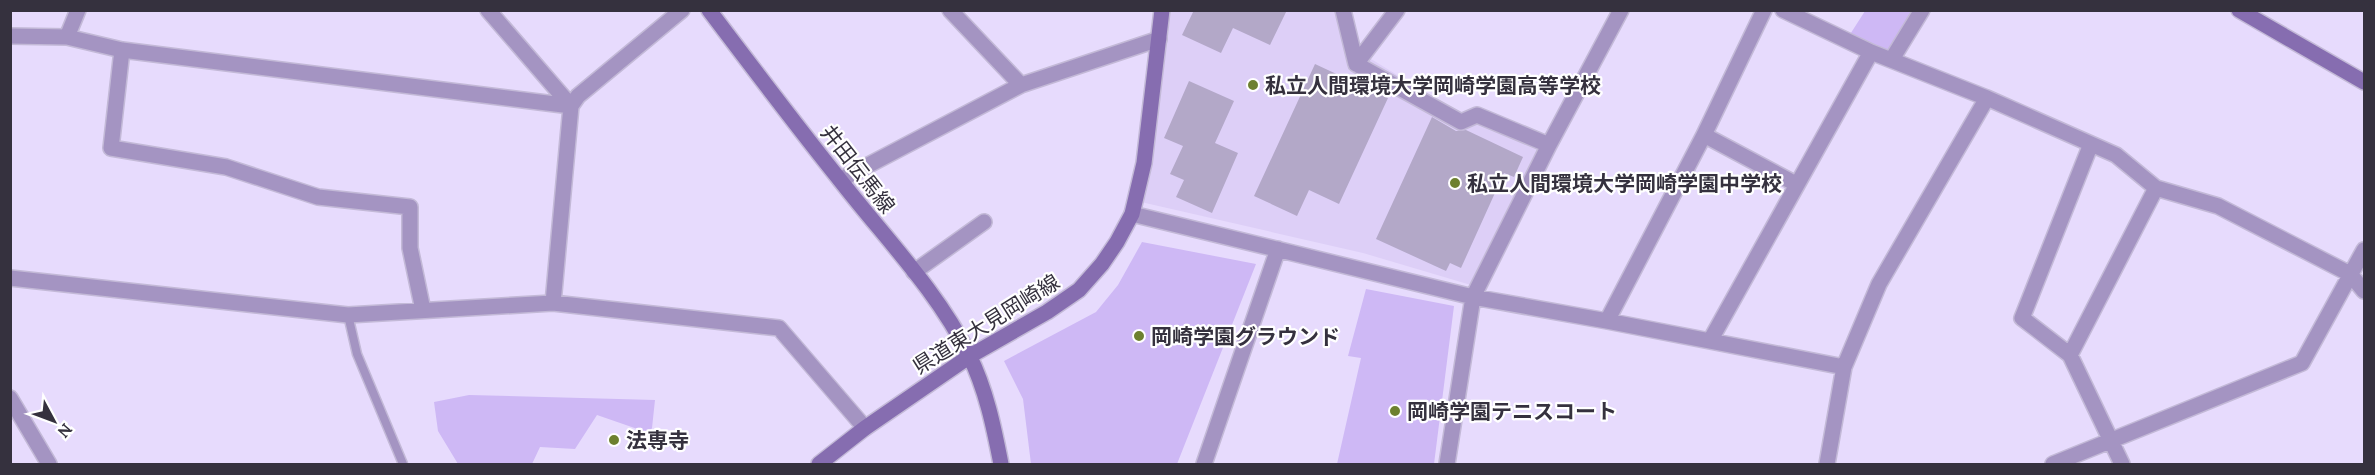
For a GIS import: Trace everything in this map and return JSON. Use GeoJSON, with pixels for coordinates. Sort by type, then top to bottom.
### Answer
{"type":"FeatureCollection","features":[{"type":"Feature","properties":{"kind":"street"},"geometry":{"type":"LineString","coordinates":[[67,37],[78,10]]}},
{"type":"Feature","properties":{"kind":"street"},"geometry":{"type":"LineString","coordinates":[[488,10],[571,106]]}},
{"type":"Feature","properties":{"kind":"street"},"geometry":{"type":"LineString","coordinates":[[553,303],[571,106],[578,96],[682,10]]}},
{"type":"Feature","properties":{"kind":"street","name":"井田伝馬線"},"geometry":{"type":"LineString","coordinates":[[709,10],[946,315],[970,356],[985,397],[1001,465]]}},
{"type":"Feature","properties":{"kind":"street"},"geometry":{"type":"LineString","coordinates":[[950,10],[1021,86]]}},
{"type":"Feature","properties":{"kind":"street","name":"県道東大見岡崎線"},"geometry":{"type":"LineString","coordinates":[[819,465],[865,428],[970,356],[1047,312],[1079,290],[1112,250],[1132,214],[1144,163],[1162,10]]}},
{"type":"Feature","properties":{"kind":"street"},"geometry":{"type":"LineString","coordinates":[[1343,10],[1356,64],[1461,122],[1477,115],[1549,145]]}},
{"type":"Feature","properties":{"kind":"street"},"geometry":{"type":"LineString","coordinates":[[1356,64],[1397,10]]}},
{"type":"Feature","properties":{"kind":"street"},"geometry":{"type":"LineString","coordinates":[[1447,465],[1473,297],[1549,145],[1621,10]]}},
{"type":"Feature","properties":{"kind":"street"},"geometry":{"type":"LineString","coordinates":[[1607,321],[1704,135],[1764,10]]}},
{"type":"Feature","properties":{"kind":"street"},"geometry":{"type":"LineString","coordinates":[[1783,10],[1871,52],[1987,98],[2116,155],[2156,188],[2218,206],[2350,274],[2364,291]]}},
{"type":"Feature","properties":{"kind":"street"},"geometry":{"type":"LineString","coordinates":[[1892,59],[1922,10]]}},
{"type":"Feature","properties":{"kind":"street"},"geometry":{"type":"LineString","coordinates":[[2238,10],[2364,82]]}},
{"type":"Feature","properties":{"kind":"street"},"geometry":{"type":"LineString","coordinates":[[10,36],[67,37],[122,51],[571,106]]}},
{"type":"Feature","properties":{"kind":"street"},"geometry":{"type":"LineString","coordinates":[[840,180],[1021,86],[1159,39]]}},
{"type":"Feature","properties":{"kind":"street"},"geometry":{"type":"LineString","coordinates":[[122,51],[111,148],[226,167],[318,197],[410,207],[410,248],[423,310]]}},
{"type":"Feature","properties":{"kind":"street"},"geometry":{"type":"LineString","coordinates":[[1710,341],[1871,52]]}},
{"type":"Feature","properties":{"kind":"street"},"geometry":{"type":"LineString","coordinates":[[1827,465],[1844,368],[1879,284],[1987,98]]}},
{"type":"Feature","properties":{"kind":"street"},"geometry":{"type":"LineString","coordinates":[[1704,135],[1796,184]]}},
{"type":"Feature","properties":{"kind":"street"},"geometry":{"type":"LineString","coordinates":[[2091,144],[2022,318],[2070,356],[2122,465]]}},
{"type":"Feature","properties":{"kind":"street"},"geometry":{"type":"LineString","coordinates":[[2070,356],[2156,188]]}},
{"type":"Feature","properties":{"kind":"street"},"geometry":{"type":"LineString","coordinates":[[1132,214],[1473,297],[1844,368]]}},
{"type":"Feature","properties":{"kind":"street"},"geometry":{"type":"LineString","coordinates":[[914,272],[984,222]]}},
{"type":"Feature","properties":{"kind":"street"},"geometry":{"type":"LineString","coordinates":[[1204,465],[1278,249]]}},
{"type":"Feature","properties":{"kind":"street"},"geometry":{"type":"LineString","coordinates":[[2053,465],[2302,363],[2364,250]]}},
{"type":"Feature","properties":{"kind":"street"},"geometry":{"type":"LineString","coordinates":[[10,278],[348,315],[553,303],[779,328],[865,428]]}},
{"type":"Feature","properties":{"kind":"street"},"geometry":{"type":"LineString","coordinates":[[10,398],[49,465]]}},
{"type":"Feature","properties":{"kind":"lane"},"geometry":{"type":"LineString","coordinates":[[348,315],[357,354],[403,465]]}},
{"type":"Feature","properties":{"kind":"shaded area"},"geometry":{"type":"Polygon","coordinates":[[[1171,11],[1335,11],[1350,46],[1472,121],[1541,148],[1471,285],[1363,253],[1141,202],[1152,162],[1171,11]]]}},
{"type":"Feature","properties":{"kind":"shaded area"},"geometry":{"type":"Polygon","coordinates":[[[1865,11],[1918,11],[1890,54],[1849,36],[1865,11]]]}},
{"type":"Feature","properties":{"kind":"shaded area","name":"岡崎学園グラウンド"},"geometry":{"type":"Polygon","coordinates":[[[1142,242],[1256,264],[1177,464],[1031,464],[1023,399],[1004,361],[1096,312],[1118,285],[1142,242]]]}},
{"type":"Feature","properties":{"kind":"shaded area","name":"岡崎学園テニスコート"},"geometry":{"type":"Polygon","coordinates":[[[1366,289],[1454,306],[1434,464],[1337,464],[1361,358],[1348,356],[1366,289]]]}},
{"type":"Feature","properties":{"kind":"shaded area"},"geometry":{"type":"Polygon","coordinates":[[[469,395],[655,400],[652,428],[649,433],[597,415],[575,449],[540,447],[532,464],[458,464],[438,431],[434,402],[469,395]]]}},
{"type":"Feature","properties":{"kind":"building"},"geometry":{"type":"Polygon","coordinates":[[[1194,10],[1287,10],[1270,45],[1233,28],[1221,53],[1182,35],[1194,10]]]}},
{"type":"Feature","properties":{"kind":"building"},"geometry":{"type":"Polygon","coordinates":[[[1315,64],[1388,98],[1339,204],[1309,190],[1297,216],[1254,196],[1315,64]]]}},
{"type":"Feature","properties":{"kind":"building"},"geometry":{"type":"Polygon","coordinates":[[[1189,81],[1234,101],[1215,143],[1238,153],[1212,213],[1176,197],[1184,180],[1170,174],[1183,146],[1164,138],[1189,81]]]}},
{"type":"Feature","properties":{"kind":"building"},"geometry":{"type":"Polygon","coordinates":[[[1432,117],[1456,131],[1466,130],[1523,157],[1514,177],[1504,173],[1461,268],[1450,263],[1446,271],[1376,239],[1432,117]]]}},
{"type":"Feature","properties":{"kind":"place","name":"私立人間環境大学岡崎学園高等学校"},"geometry":{"type":"Point","coordinates":[1253,85]}},
{"type":"Feature","properties":{"kind":"place","name":"私立人間環境大学岡崎学園中学校"},"geometry":{"type":"Point","coordinates":[1455,183]}},
{"type":"Feature","properties":{"kind":"place","name":"岡崎学園グラウンド"},"geometry":{"type":"Point","coordinates":[1139,336]}},
{"type":"Feature","properties":{"kind":"place","name":"岡崎学園テニスコート"},"geometry":{"type":"Point","coordinates":[1395,411]}},
{"type":"Feature","properties":{"kind":"place","name":"法専寺"},"geometry":{"type":"Point","coordinates":[614,440]}}]}
